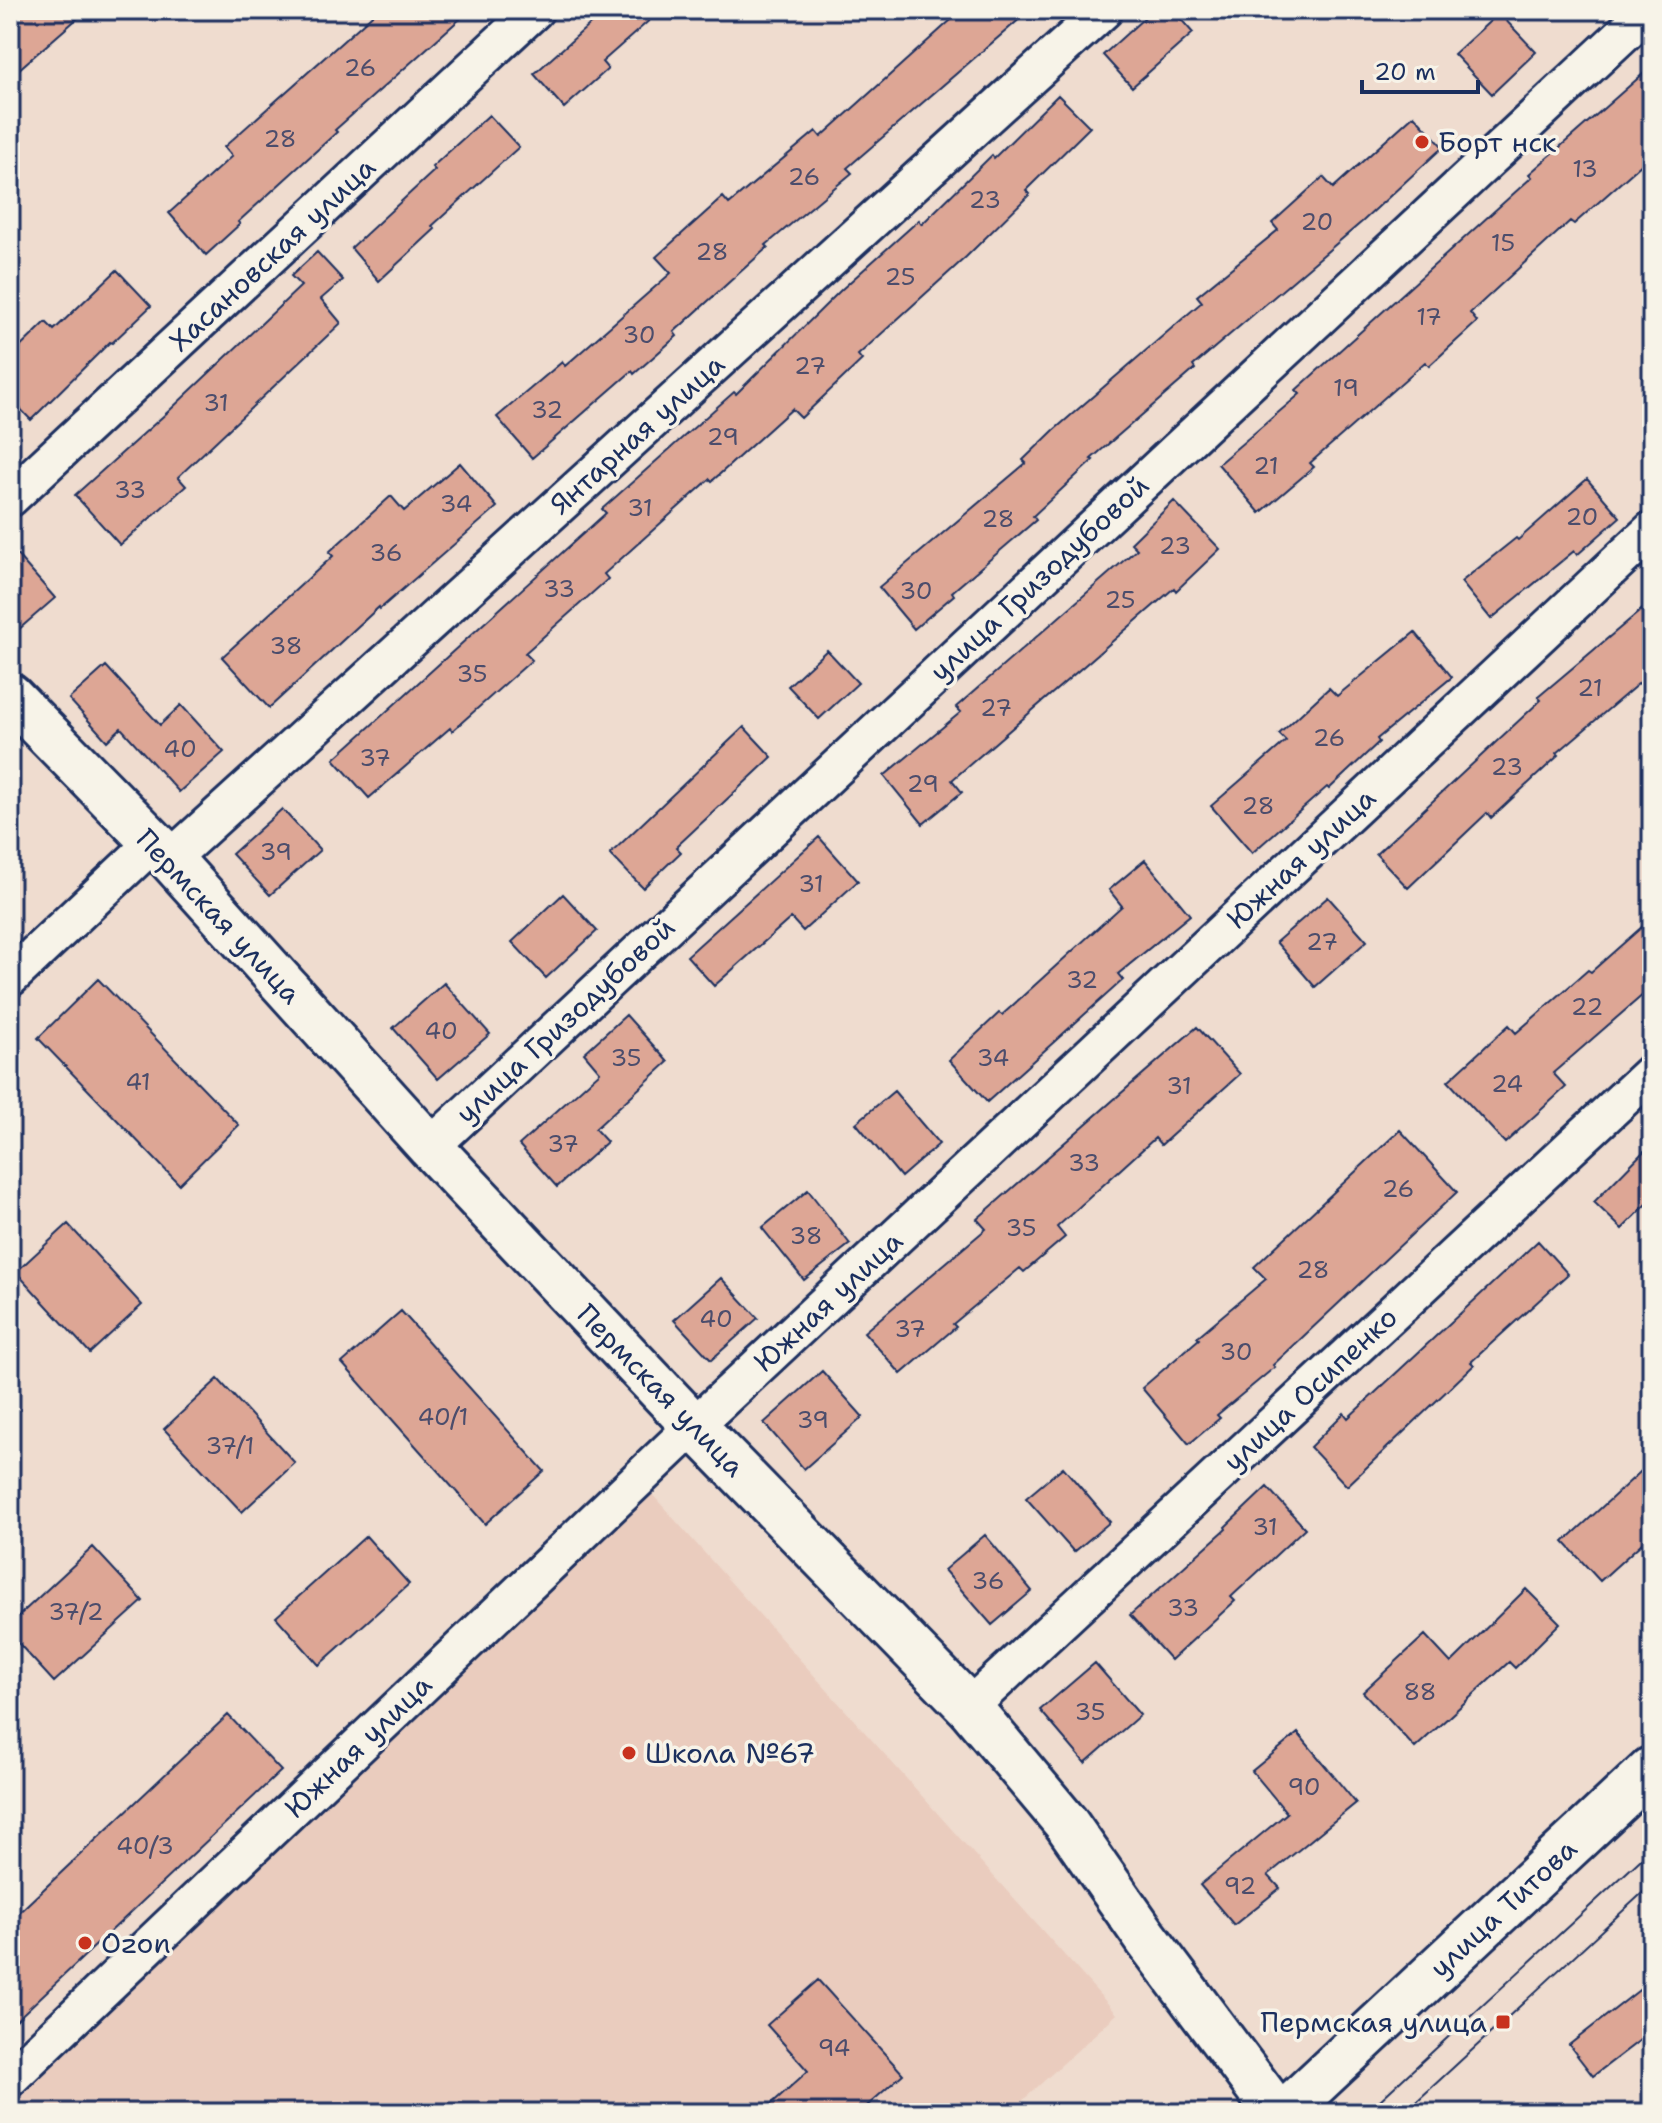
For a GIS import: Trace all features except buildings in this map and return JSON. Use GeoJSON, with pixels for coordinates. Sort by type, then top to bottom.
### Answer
{"type":"FeatureCollection","features":[{"type":"Feature","properties":{"kind":"street","name":"Хасановская улица"},"geometry":{"type":"LineString","coordinates":[[10,498],[535,10]]}},
{"type":"Feature","properties":{"kind":"street","name":"Янтарная улица"},"geometry":{"type":"LineString","coordinates":[[10,978],[162,851],[1104,10]]}},
{"type":"Feature","properties":{"kind":"street","name":"улица Гризодубовой"},"geometry":{"type":"LineString","coordinates":[[430,1147],[1649,10]]}},
{"type":"Feature","properties":{"kind":"street","name":"Южная улица"},"geometry":{"type":"LineString","coordinates":[[10,2078],[694,1426],[1652,530]]}},
{"type":"Feature","properties":{"kind":"street","name":"Пермская улица"},"geometry":{"type":"LineString","coordinates":[[10,696],[162,851],[430,1147],[694,1426],[969,1707],[1066,1823],[1147,1939],[1277,2113]]}},
{"type":"Feature","properties":{"kind":"street","name":"улица Осипенко"},"geometry":{"type":"LineString","coordinates":[[969,1707],[1652,1072]]}},
{"type":"Feature","properties":{"kind":"street","name":"улица Титова"},"geometry":{"type":"LineString","coordinates":[[1284,2113],[1652,1769]]}},
{"type":"Feature","properties":{"kind":"shaded area","name":"Школа №67"},"geometry":{"type":"Polygon","coordinates":[[[650,1492],[1117,2014],[1009,2113],[10,2113],[10,2099],[650,1492]]]}},
{"type":"Feature","properties":{"kind":"tram line"},"geometry":{"type":"LineString","coordinates":[[1366,2113],[1652,1849]]}},
{"type":"Feature","properties":{"kind":"tram line"},"geometry":{"type":"LineString","coordinates":[[1404,2113],[1652,1884]]}},
{"type":"Feature","properties":{"kind":"place","name":"Борт нск"},"geometry":{"type":"Point","coordinates":[1422,142]}},
{"type":"Feature","properties":{"kind":"place","name":"Школа №67"},"geometry":{"type":"Point","coordinates":[629,1753]}},
{"type":"Feature","properties":{"kind":"place","name":"Ozon"},"geometry":{"type":"Point","coordinates":[85,1943]}},
{"type":"Feature","properties":{"kind":"place","name":"Пермская улица"},"geometry":{"type":"Point","coordinates":[1503,2022]}}]}
